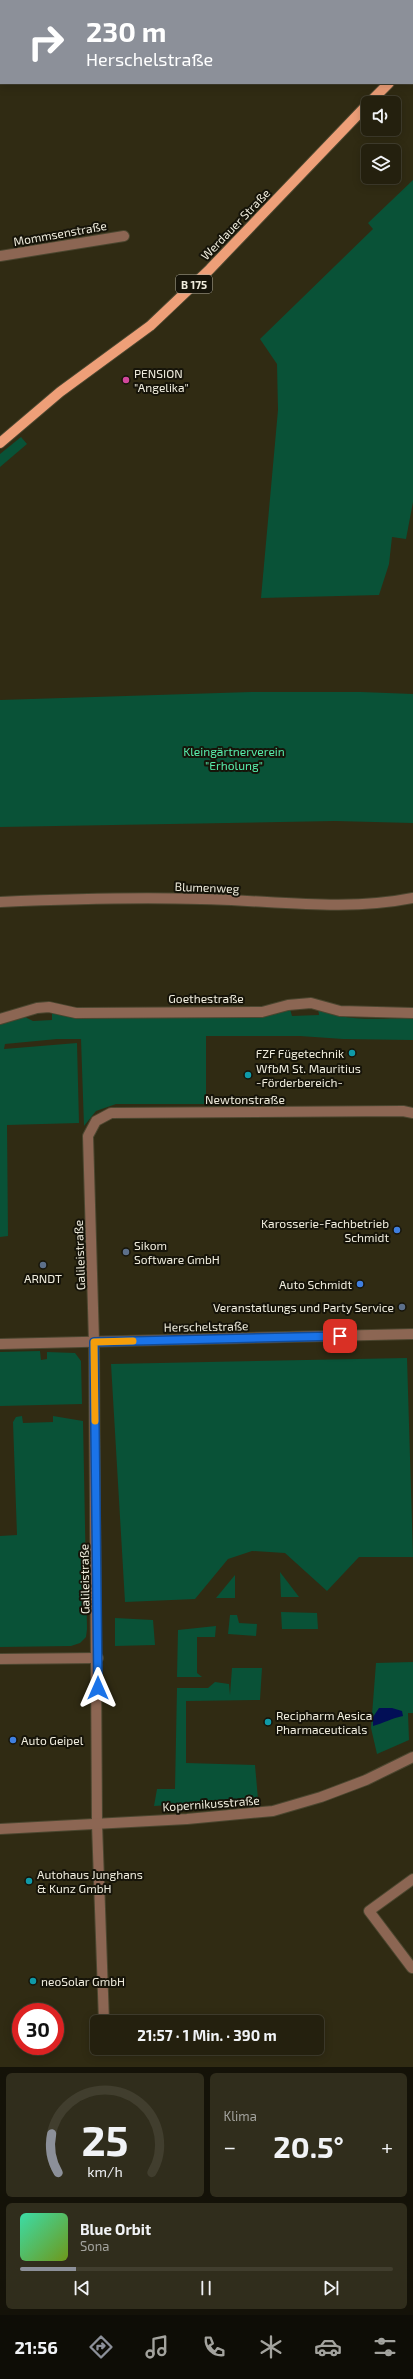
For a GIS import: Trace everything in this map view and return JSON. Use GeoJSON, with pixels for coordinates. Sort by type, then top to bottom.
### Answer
{"type":"FeatureCollection","features":[{"type":"Feature","properties":{"kind":"main road","name":"Werdauer Straße"},"geometry":{"type":"LineString","coordinates":[[376,96],[388,84]]}},
{"type":"Feature","properties":{"kind":"main road","name":"Werdauer Straße"},"geometry":{"type":"LineString","coordinates":[[0,443],[60,392],[150,326],[210,269],[361,111]]}},
{"type":"Feature","properties":{"kind":"street","name":"Mommsenstraße"},"geometry":{"type":"LineString","coordinates":[[0,256],[124,236]]}},
{"type":"Feature","properties":{"kind":"street","name":"Blumenweg"},"geometry":{"type":"LineString","coordinates":[[0,902],[108,898],[201,899],[348,904],[413,898]]}},
{"type":"Feature","properties":{"kind":"street","name":"Goethestraße"},"geometry":{"type":"LineString","coordinates":[[0,1020],[26,1011],[49,1007],[76,1013],[262,1012],[288,1006],[311,1003],[340,1010],[413,1013]]}},
{"type":"Feature","properties":{"kind":"street","name":"Newtonstraße"},"geometry":{"type":"LineString","coordinates":[[88,1136],[96,1121],[111,1113],[403,1111],[413,1113]]}},
{"type":"Feature","properties":{"kind":"street","name":"Galileistraße"},"geometry":{"type":"LineString","coordinates":[[88,1136],[94,1342],[98,1658],[97,1824],[104,2015]]}},
{"type":"Feature","properties":{"kind":"street","name":"Herschelstraße"},"geometry":{"type":"LineString","coordinates":[[0,1344],[413,1334]]}},
{"type":"Feature","properties":{"kind":"street"},"geometry":{"type":"LineString","coordinates":[[0,1659],[98,1658]]}},
{"type":"Feature","properties":{"kind":"street","name":"Kopernikusstraße"},"geometry":{"type":"LineString","coordinates":[[0,1829],[230,1816],[273,1811],[321,1797],[360,1783],[413,1757]]}},
{"type":"Feature","properties":{"kind":"street"},"geometry":{"type":"LineString","coordinates":[[412,1968],[368,1911],[413,1879]]}},
{"type":"Feature","properties":{"kind":"green space"},"geometry":{"type":"Polygon","coordinates":[[[413,180],[413,502],[406,539],[392,537],[389,564],[379,595],[261,598],[278,410],[277,364],[260,339],[373,229],[368,223],[413,180]]]}},
{"type":"Feature","properties":{"kind":"green space"},"geometry":{"type":"Polygon","coordinates":[[[21,437],[27,444],[0,467],[0,454],[21,437]]]}},
{"type":"Feature","properties":{"kind":"green space","name":"Kleingärtnerverein \"Erholung\""},"geometry":{"type":"Polygon","coordinates":[[[251,692],[361,692],[413,694],[413,823],[335,821],[0,827],[0,700],[251,692]]]}},
{"type":"Feature","properties":{"kind":"green space"},"geometry":{"type":"Polygon","coordinates":[[[318,1008],[327,1013],[350,1018],[413,1018],[413,1040],[343,1039],[300,1036],[206,1036],[206,1104],[116,1104],[96,1111],[84,1126],[81,1039],[57,1039],[5,1044],[4,1049],[77,1043],[79,1123],[7,1125],[8,1236],[0,1237],[0,1024],[23,1016],[33,1021],[52,1020],[52,1012],[249,1015],[274,1014],[290,1009],[292,1016],[319,1015],[318,1008]]]}},
{"type":"Feature","properties":{"kind":"green space"},"geometry":{"type":"Polygon","coordinates":[[[40,1351],[41,1360],[47,1359],[47,1352],[75,1353],[81,1361],[82,1404],[0,1406],[0,1352],[40,1351]]]}},
{"type":"Feature","properties":{"kind":"green space"},"geometry":{"type":"Polygon","coordinates":[[[407,1358],[413,1557],[359,1557],[327,1591],[285,1553],[252,1551],[228,1559],[195,1599],[125,1602],[111,1364],[407,1358]]]}},
{"type":"Feature","properties":{"kind":"green space"},"geometry":{"type":"Polygon","coordinates":[[[22,1416],[23,1423],[53,1422],[53,1416],[83,1421],[87,1629],[86,1637],[80,1643],[71,1646],[0,1647],[0,1536],[17,1535],[13,1422],[16,1417],[22,1416]]]}},
{"type":"Feature","properties":{"kind":"green space"},"geometry":{"type":"Polygon","coordinates":[[[280,1572],[299,1597],[281,1597],[280,1572]]]}},
{"type":"Feature","properties":{"kind":"green space"},"geometry":{"type":"Polygon","coordinates":[[[235,1575],[235,1598],[216,1598],[235,1575]]]}},
{"type":"Feature","properties":{"kind":"green space"},"geometry":{"type":"Polygon","coordinates":[[[281,1612],[317,1613],[318,1629],[282,1629],[281,1612]]]}},
{"type":"Feature","properties":{"kind":"green space"},"geometry":{"type":"Polygon","coordinates":[[[230,1615],[237,1615],[239,1623],[257,1624],[256,1636],[228,1634],[230,1615]]]}},
{"type":"Feature","properties":{"kind":"green space"},"geometry":{"type":"Polygon","coordinates":[[[115,1618],[153,1620],[155,1645],[115,1646],[115,1618]]]}},
{"type":"Feature","properties":{"kind":"green space"},"geometry":{"type":"Polygon","coordinates":[[[216,1626],[215,1637],[197,1637],[197,1673],[202,1677],[177,1677],[178,1630],[216,1626]]]}},
{"type":"Feature","properties":{"kind":"green space"},"geometry":{"type":"Polygon","coordinates":[[[413,1662],[413,1713],[408,1713],[409,1740],[377,1754],[371,1728],[376,1663],[413,1662]]]}},
{"type":"Feature","properties":{"kind":"green space"},"geometry":{"type":"Polygon","coordinates":[[[232,1668],[262,1668],[260,1700],[186,1701],[186,1763],[255,1765],[258,1799],[154,1806],[157,1789],[175,1789],[177,1688],[208,1688],[215,1682],[229,1684],[230,1695],[232,1668]]]}},
{"type":"Feature","properties":{"kind":"shaded area"},"geometry":{"type":"Polygon","coordinates":[[[379,1708],[392,1708],[402,1711],[403,1716],[373,1726],[373,1717],[379,1708]]]}},
{"type":"Feature","properties":{"kind":"slow traffic"},"geometry":{"type":"LineString","coordinates":[[95,1421],[94,1342],[133,1341]]}},
{"type":"Feature","properties":{"kind":"place","name":"PENSION \"Angelika\""},"geometry":{"type":"Point","coordinates":[126,380]}},
{"type":"Feature","properties":{"kind":"place","name":"FZF Fügetechnik"},"geometry":{"type":"Point","coordinates":[352,1053]}},
{"type":"Feature","properties":{"kind":"place","name":"WfbM St. Mauritius -Förderbereich-"},"geometry":{"type":"Point","coordinates":[248,1075]}},
{"type":"Feature","properties":{"kind":"place","name":"Karosserie-Fachbetrieb Schmidt"},"geometry":{"type":"Point","coordinates":[397,1230]}},
{"type":"Feature","properties":{"kind":"place","name":"Sikom Software GmbH"},"geometry":{"type":"Point","coordinates":[126,1252]}},
{"type":"Feature","properties":{"kind":"place","name":"ARNDT"},"geometry":{"type":"Point","coordinates":[43,1265]}},
{"type":"Feature","properties":{"kind":"place","name":"Auto Schmidt"},"geometry":{"type":"Point","coordinates":[360,1284]}},
{"type":"Feature","properties":{"kind":"place","name":"Veranstatlungs und Party Service"},"geometry":{"type":"Point","coordinates":[402,1307]}},
{"type":"Feature","properties":{"kind":"place","name":"Recipharm Aesica Pharmaceuticals"},"geometry":{"type":"Point","coordinates":[268,1722]}},
{"type":"Feature","properties":{"kind":"place","name":"Auto Geipel"},"geometry":{"type":"Point","coordinates":[13,1740]}},
{"type":"Feature","properties":{"kind":"place","name":"Autohaus Junghans & Kunz GmbH"},"geometry":{"type":"Point","coordinates":[29,1881]}},
{"type":"Feature","properties":{"kind":"place","name":"neoSolar GmbH"},"geometry":{"type":"Point","coordinates":[33,1981]}},
{"type":"Feature","properties":{"kind":"route"},"geometry":{"type":"LineString","coordinates":[[98,1688],[94,1342],[340,1336]]}}]}
